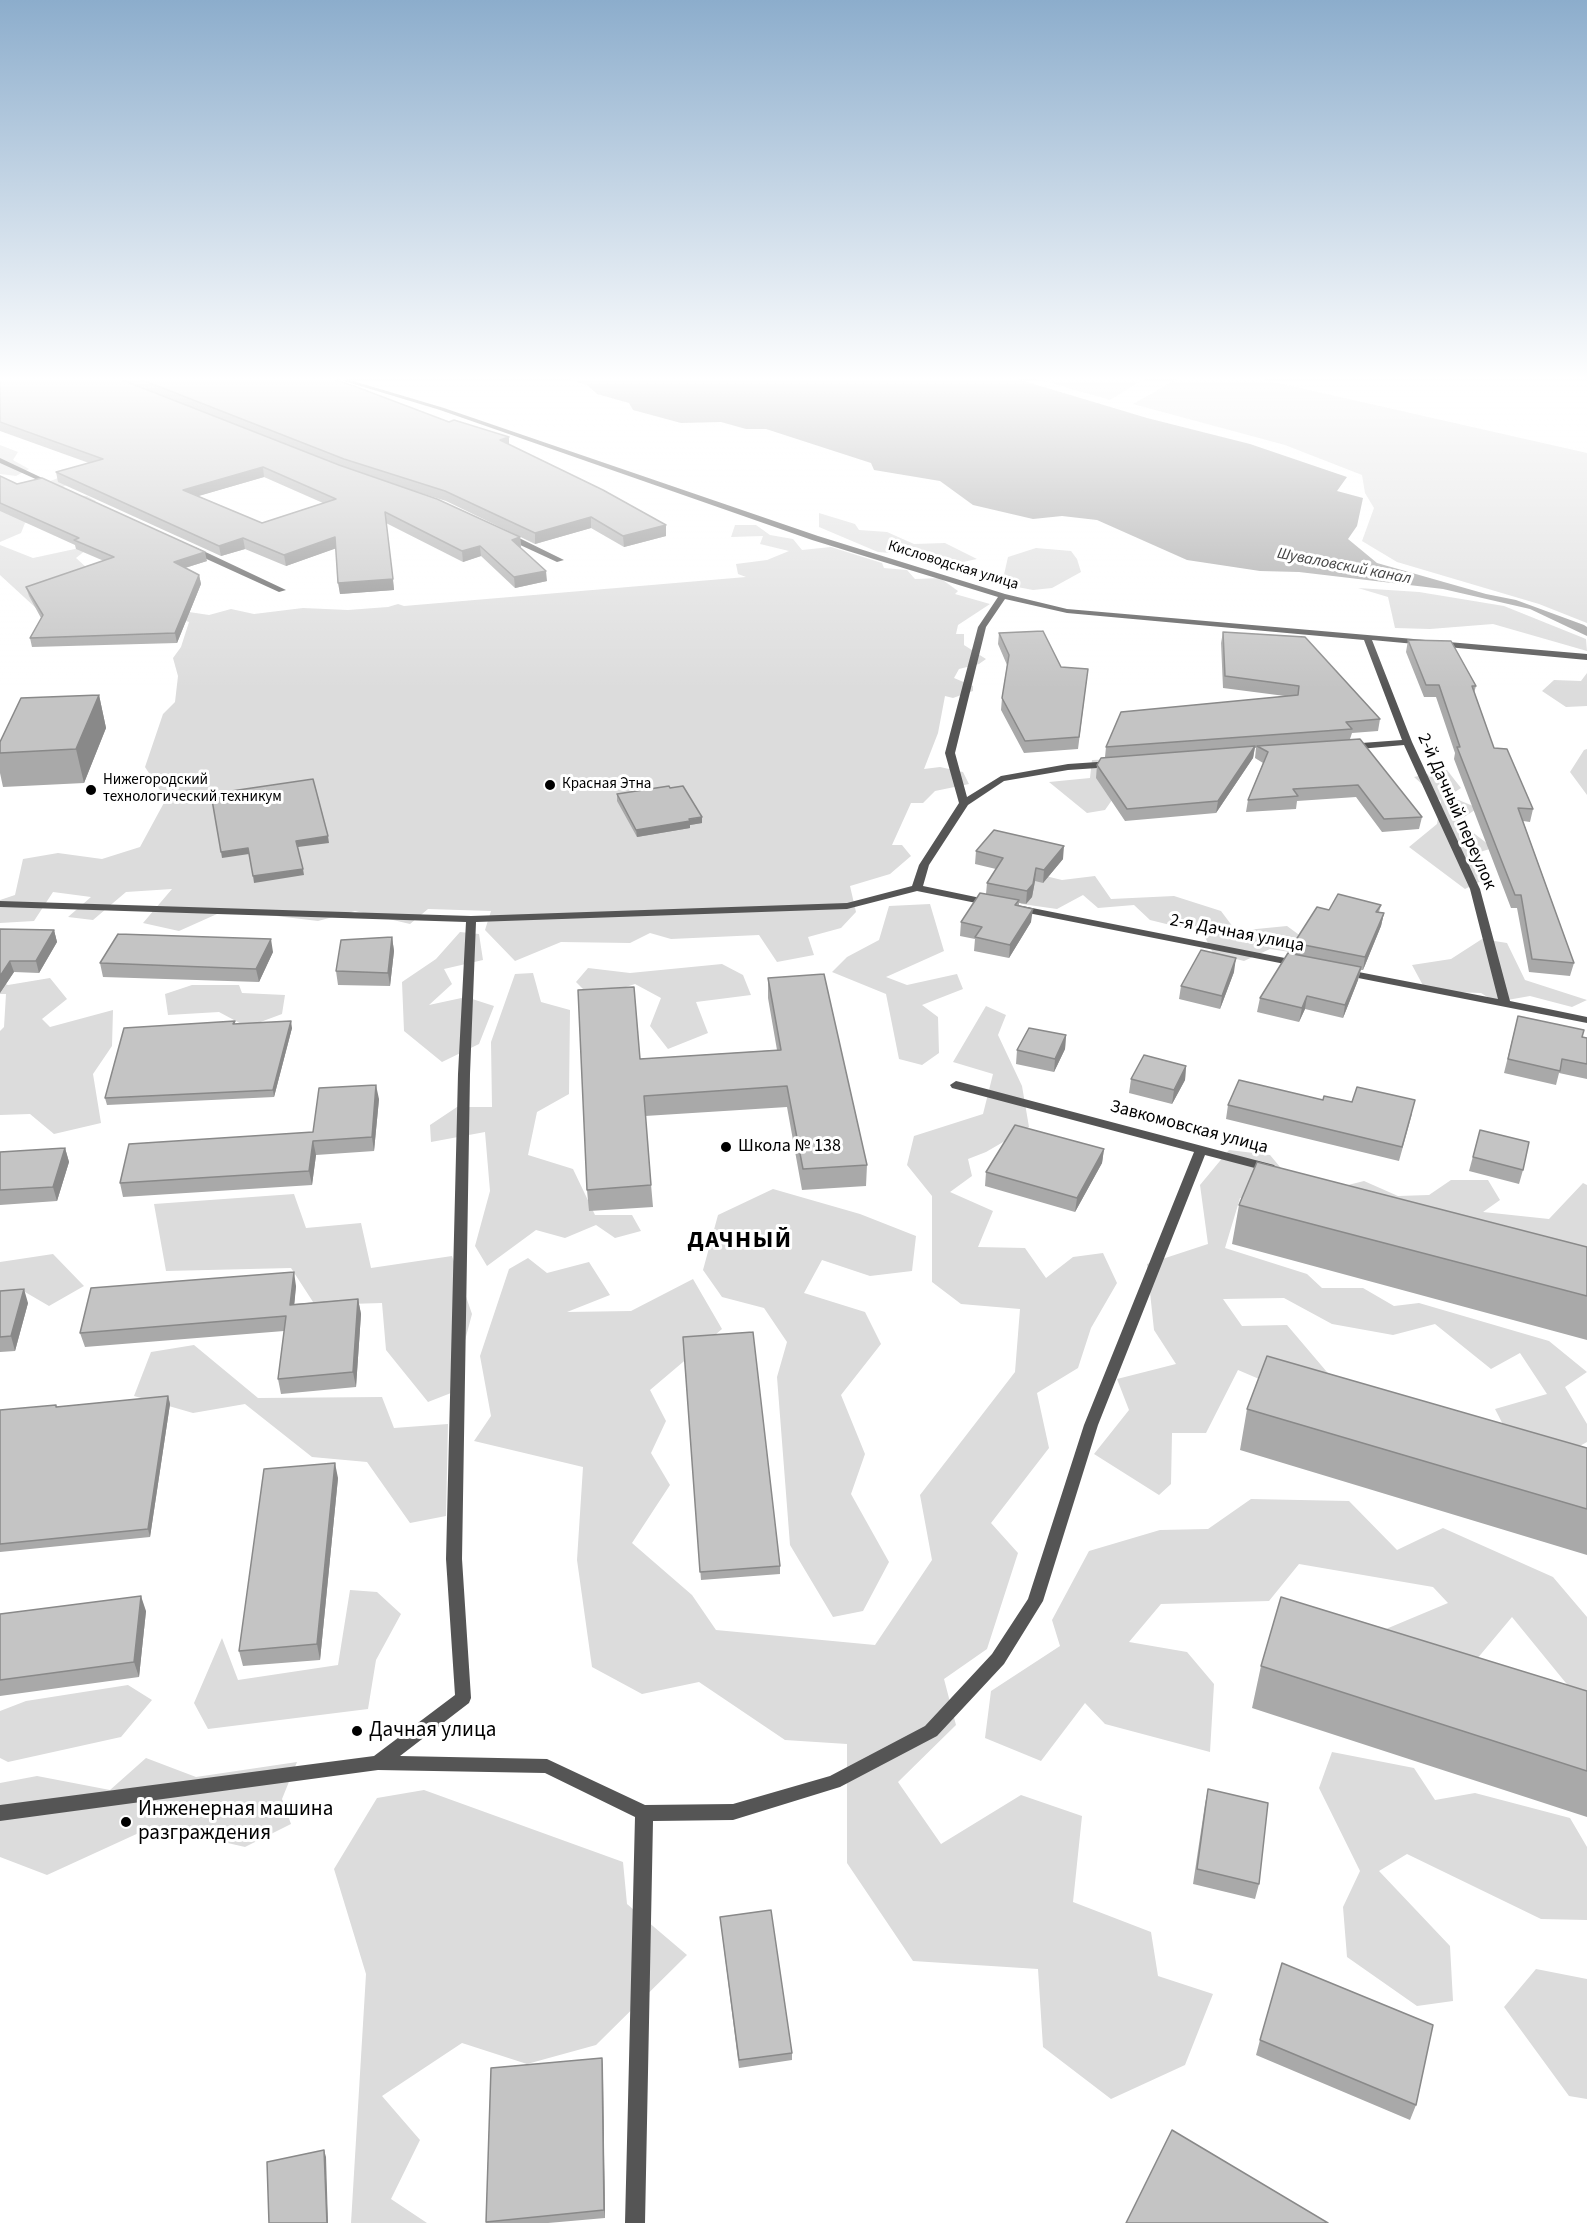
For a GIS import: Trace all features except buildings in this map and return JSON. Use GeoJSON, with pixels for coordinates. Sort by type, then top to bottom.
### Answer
{"type":"FeatureCollection","features":[{"type":"Feature","properties":{"kind":"street"},"geometry":{"type":"LineString","coordinates":[[46,482],[61,489]]}},
{"type":"Feature","properties":{"kind":"street","name":"Кисловодская улица"},"geometry":{"type":"LineString","coordinates":[[652,482],[815,538],[1003,596],[1067,611],[1587,657]]}},
{"type":"Feature","properties":{"kind":"street"},"geometry":{"type":"LineString","coordinates":[[496,530],[560,560]]}},
{"type":"Feature","properties":{"kind":"street"},"geometry":{"type":"LineString","coordinates":[[187,547],[282,590]]}},
{"type":"Feature","properties":{"kind":"street"},"geometry":{"type":"LineString","coordinates":[[964,803],[950,753],[982,627],[1003,596]]}},
{"type":"Feature","properties":{"kind":"street","name":"2-й Дачный переулок"},"geometry":{"type":"LineString","coordinates":[[1367,638],[1407,742],[1475,889],[1505,1004]]}},
{"type":"Feature","properties":{"kind":"street"},"geometry":{"type":"LineString","coordinates":[[1336,747],[1407,742]]}},
{"type":"Feature","properties":{"kind":"street"},"geometry":{"type":"LineString","coordinates":[[917,888],[924,865],[964,803],[1001,778],[1068,767],[1126,763]]}},
{"type":"Feature","properties":{"kind":"street"},"geometry":{"type":"LineString","coordinates":[[0,904],[471,919],[847,906],[917,888],[999,904]]}},
{"type":"Feature","properties":{"kind":"street","name":"2-я Дачная улица"},"geometry":{"type":"LineString","coordinates":[[1011,907],[1317,967]]}},
{"type":"Feature","properties":{"kind":"street"},"geometry":{"type":"LineString","coordinates":[[378,1763],[463,1698],[454,1560],[464,1074],[471,919]]}},
{"type":"Feature","properties":{"kind":"street"},"geometry":{"type":"LineString","coordinates":[[1329,969],[1587,1020]]}},
{"type":"Feature","properties":{"kind":"street","name":"Завкомовская улица"},"geometry":{"type":"LineString","coordinates":[[956,1085],[1281,1171]]}},
{"type":"Feature","properties":{"kind":"street"},"geometry":{"type":"LineString","coordinates":[[0,1813],[378,1763],[547,1766],[644,1813],[733,1812],[834,1782],[931,1731],[998,1659],[1035,1600],[1091,1425],[1201,1150]]}},
{"type":"Feature","properties":{"kind":"street"},"geometry":{"type":"LineString","coordinates":[[635,2223],[644,1813]]}},
{"type":"Feature","properties":{"kind":"shaded area"},"geometry":{"type":"Polygon","coordinates":[[[49,482],[70,482],[52,494],[87,496],[96,501],[63,516],[25,523],[21,533],[0,542],[0,501],[49,482]]]}},
{"type":"Feature","properties":{"kind":"shaded area"},"geometry":{"type":"Polygon","coordinates":[[[1363,482],[1587,482],[1587,623],[1539,604],[1397,562],[1362,541],[1374,508],[1365,493],[1363,482]]]}},
{"type":"Feature","properties":{"kind":"shaded area"},"geometry":{"type":"Polygon","coordinates":[[[819,513],[855,524],[859,530],[887,532],[914,544],[945,543],[977,559],[944,566],[913,555],[878,552],[819,527],[819,513]]]}},
{"type":"Feature","properties":{"kind":"shaded area","name":"Красная Этна"},"geometry":{"type":"Polygon","coordinates":[[[735,525],[756,525],[770,535],[793,539],[802,550],[831,547],[882,563],[884,568],[907,570],[915,579],[940,578],[958,591],[955,594],[990,604],[958,625],[956,634],[964,634],[964,645],[986,659],[979,664],[959,669],[954,678],[973,686],[973,691],[953,698],[945,696],[938,733],[924,769],[940,767],[963,772],[969,784],[935,791],[923,803],[911,803],[892,845],[902,845],[911,856],[890,874],[850,886],[856,912],[841,928],[808,937],[814,955],[777,962],[759,935],[671,939],[650,933],[630,943],[561,942],[515,961],[485,930],[491,911],[428,909],[410,924],[355,911],[318,921],[226,910],[179,931],[143,923],[172,889],[126,892],[93,920],[68,917],[91,897],[53,892],[34,921],[0,923],[0,900],[15,895],[23,859],[58,853],[102,859],[140,847],[166,799],[145,767],[163,714],[175,702],[178,676],[173,658],[181,647],[189,622],[168,615],[189,612],[209,615],[231,609],[254,614],[303,608],[348,610],[398,604],[404,606],[746,577],[738,574],[736,564],[767,560],[789,551],[760,544],[763,536],[731,537],[735,525]]]}},
{"type":"Feature","properties":{"kind":"shaded area"},"geometry":{"type":"Polygon","coordinates":[[[112,541],[86,550],[76,558],[96,576],[49,620],[0,575],[0,545],[33,558],[112,541]]]}},
{"type":"Feature","properties":{"kind":"shaded area"},"geometry":{"type":"Polygon","coordinates":[[[1036,548],[1071,551],[1077,559],[1081,572],[1052,588],[1033,590],[1012,586],[1003,579],[1008,557],[1036,548]]]}},
{"type":"Feature","properties":{"kind":"shaded area"},"geometry":{"type":"Polygon","coordinates":[[[1358,588],[1419,592],[1504,606],[1586,639],[1587,651],[1493,624],[1430,629],[1395,628],[1388,597],[1358,588]]]}},
{"type":"Feature","properties":{"kind":"shaded area"},"geometry":{"type":"Polygon","coordinates":[[[1587,673],[1587,706],[1566,707],[1542,691],[1554,680],[1581,681],[1587,673]]]}},
{"type":"Feature","properties":{"kind":"shaded area"},"geometry":{"type":"Polygon","coordinates":[[[1587,749],[1587,795],[1570,772],[1584,750],[1587,749]]]}},
{"type":"Feature","properties":{"kind":"shaded area"},"geometry":{"type":"Polygon","coordinates":[[[1122,759],[1126,780],[1105,810],[1087,813],[1049,782],[1090,778],[1092,760],[1122,759]]]}},
{"type":"Feature","properties":{"kind":"shaded area"},"geometry":{"type":"Polygon","coordinates":[[[1447,770],[1461,788],[1449,796],[1478,808],[1458,821],[1493,848],[1467,856],[1491,876],[1465,889],[1409,847],[1437,824],[1441,801],[1414,777],[1447,770]]]}},
{"type":"Feature","properties":{"kind":"shaded area"},"geometry":{"type":"Polygon","coordinates":[[[1033,873],[1062,880],[1095,876],[1111,899],[1174,896],[1221,911],[1236,931],[1287,926],[1313,945],[1296,953],[1270,949],[1244,961],[1213,953],[1203,933],[1150,920],[1134,905],[1098,908],[1083,895],[1057,909],[1022,904],[990,883],[1033,873]]]}},
{"type":"Feature","properties":{"kind":"shaded area"},"geometry":{"type":"Polygon","coordinates":[[[930,904],[944,951],[886,977],[907,985],[957,974],[963,989],[922,1005],[938,1017],[939,1053],[922,1065],[899,1059],[886,994],[832,972],[847,957],[879,940],[889,906],[930,904]]]}},
{"type":"Feature","properties":{"kind":"shaded area"},"geometry":{"type":"Polygon","coordinates":[[[460,932],[479,934],[483,960],[444,969],[452,984],[429,1005],[466,997],[494,1006],[479,1044],[442,1062],[404,1031],[402,982],[436,959],[460,932]]]}},
{"type":"Feature","properties":{"kind":"shaded area"},"geometry":{"type":"Polygon","coordinates":[[[1482,939],[1507,943],[1525,980],[1587,1000],[1572,1007],[1530,996],[1496,1002],[1481,993],[1426,991],[1412,965],[1451,959],[1482,939]]]}},
{"type":"Feature","properties":{"kind":"shaded area"},"geometry":{"type":"Polygon","coordinates":[[[722,964],[743,975],[751,995],[696,1002],[708,1033],[668,1049],[650,1026],[661,998],[635,984],[592,998],[576,982],[588,968],[630,973],[722,964]]]}},
{"type":"Feature","properties":{"kind":"shaded area"},"geometry":{"type":"Polygon","coordinates":[[[533,973],[541,1002],[570,1010],[569,1094],[537,1112],[528,1155],[573,1169],[595,1215],[632,1215],[641,1231],[615,1238],[596,1225],[565,1238],[536,1230],[487,1266],[475,1246],[490,1191],[485,1132],[431,1142],[430,1125],[457,1107],[492,1107],[491,1042],[515,974],[533,973]]]}},
{"type":"Feature","properties":{"kind":"shaded area"},"geometry":{"type":"Polygon","coordinates":[[[50,978],[67,999],[42,1019],[50,1027],[113,1010],[112,1046],[93,1074],[101,1123],[54,1134],[30,1114],[0,1115],[0,1031],[4,1027],[6,994],[0,994],[0,982],[8,985],[50,978]]]}},
{"type":"Feature","properties":{"kind":"shaded area"},"geometry":{"type":"Polygon","coordinates":[[[192,985],[239,985],[242,993],[285,995],[282,1014],[247,1027],[219,1012],[168,1015],[165,994],[192,985]]]}},
{"type":"Feature","properties":{"kind":"shaded area"},"geometry":{"type":"Polygon","coordinates":[[[986,1006],[1006,1015],[998,1035],[1022,1086],[1029,1127],[986,1152],[968,1159],[972,1176],[950,1192],[993,1211],[978,1247],[1025,1248],[1046,1278],[1073,1257],[1103,1253],[1117,1283],[1091,1328],[1078,1368],[1037,1393],[1049,1448],[991,1523],[1018,1553],[987,1649],[944,1679],[956,1725],[898,1782],[941,1844],[1021,1795],[1082,1816],[1073,1902],[1151,1932],[1158,1976],[1213,1994],[1185,2065],[1111,2099],[1043,2047],[1038,1969],[913,1961],[847,1863],[847,1744],[785,1740],[699,1682],[642,1694],[592,1667],[577,1560],[583,1467],[474,1441],[491,1416],[480,1356],[509,1269],[528,1258],[547,1273],[589,1262],[610,1295],[567,1312],[631,1311],[693,1279],[722,1329],[650,1390],[666,1421],[651,1453],[670,1485],[632,1543],[692,1595],[716,1630],[875,1645],[932,1560],[920,1495],[1015,1372],[1020,1309],[961,1304],[932,1282],[932,1196],[907,1165],[914,1136],[983,1114],[993,1074],[953,1062],[986,1006]]]}},
{"type":"Feature","properties":{"kind":"shaded area"},"geometry":{"type":"Polygon","coordinates":[[[1229,1150],[1270,1155],[1291,1180],[1284,1196],[1240,1198],[1225,1248],[1307,1274],[1322,1288],[1363,1288],[1394,1306],[1419,1303],[1549,1341],[1587,1372],[1565,1387],[1587,1424],[1587,1442],[1561,1456],[1512,1442],[1495,1409],[1547,1394],[1520,1353],[1491,1369],[1435,1324],[1393,1335],[1332,1324],[1284,1298],[1223,1299],[1242,1326],[1287,1325],[1338,1385],[1306,1399],[1238,1370],[1206,1433],[1172,1433],[1171,1484],[1159,1495],[1094,1454],[1129,1410],[1117,1379],[1176,1364],[1154,1330],[1147,1264],[1208,1244],[1200,1185],[1229,1150]]]}},
{"type":"Feature","properties":{"kind":"shaded area"},"geometry":{"type":"Polygon","coordinates":[[[1451,1180],[1488,1180],[1500,1200],[1483,1212],[1549,1219],[1583,1183],[1587,1185],[1587,1262],[1308,1195],[1364,1181],[1398,1196],[1429,1195],[1451,1180]]]}},
{"type":"Feature","properties":{"kind":"shaded area"},"geometry":{"type":"Polygon","coordinates":[[[773,1189],[860,1214],[916,1236],[912,1271],[870,1276],[822,1260],[804,1293],[865,1312],[881,1344],[841,1395],[865,1454],[851,1494],[889,1562],[863,1611],[833,1617],[790,1545],[777,1377],[787,1342],[764,1308],[722,1297],[703,1270],[718,1215],[773,1189]]]}},
{"type":"Feature","properties":{"kind":"shaded area"},"geometry":{"type":"Polygon","coordinates":[[[294,1194],[306,1228],[361,1223],[371,1268],[452,1256],[472,1314],[451,1393],[428,1402],[386,1350],[382,1303],[315,1305],[291,1268],[166,1271],[154,1204],[294,1194]]]}},
{"type":"Feature","properties":{"kind":"shaded area"},"geometry":{"type":"Polygon","coordinates":[[[53,1254],[84,1286],[49,1306],[25,1292],[0,1296],[0,1262],[53,1254]]]}},
{"type":"Feature","properties":{"kind":"shaded area"},"geometry":{"type":"Polygon","coordinates":[[[194,1345],[258,1398],[382,1397],[394,1428],[448,1424],[446,1516],[410,1523],[367,1462],[312,1457],[245,1404],[193,1413],[134,1396],[151,1352],[194,1345]]]}},
{"type":"Feature","properties":{"kind":"shaded area"},"geometry":{"type":"Polygon","coordinates":[[[1251,1499],[1349,1501],[1397,1550],[1443,1528],[1553,1577],[1587,1617],[1587,1693],[1570,1688],[1512,1617],[1466,1672],[1374,1634],[1448,1603],[1433,1587],[1299,1564],[1269,1601],[1161,1604],[1129,1642],[1187,1652],[1214,1684],[1210,1752],[1105,1724],[1085,1703],[1041,1761],[985,1738],[991,1691],[1060,1646],[1052,1620],[1089,1551],[1160,1530],[1208,1529],[1251,1499]]]}},
{"type":"Feature","properties":{"kind":"shaded area"},"geometry":{"type":"Polygon","coordinates":[[[350,1590],[377,1592],[401,1614],[376,1660],[368,1709],[208,1729],[194,1703],[222,1638],[238,1680],[338,1665],[350,1590]]]}},
{"type":"Feature","properties":{"kind":"shaded area"},"geometry":{"type":"Polygon","coordinates":[[[128,1685],[152,1700],[121,1737],[8,1762],[0,1758],[0,1711],[26,1701],[128,1685]]]}},
{"type":"Feature","properties":{"kind":"shaded area"},"geometry":{"type":"Polygon","coordinates":[[[1332,1752],[1414,1768],[1435,1800],[1475,1793],[1570,1818],[1587,1847],[1587,1920],[1541,1919],[1407,1854],[1379,1871],[1450,1946],[1453,2001],[1417,2006],[1347,1957],[1343,1907],[1360,1871],[1319,1788],[1332,1752]]]}},
{"type":"Feature","properties":{"kind":"shaded area"},"geometry":{"type":"Polygon","coordinates":[[[146,1758],[196,1777],[297,1762],[282,1799],[291,1824],[245,1847],[154,1826],[47,1875],[0,1857],[0,1783],[37,1776],[110,1790],[146,1758]]]}},
{"type":"Feature","properties":{"kind":"shaded area"},"geometry":{"type":"Polygon","coordinates":[[[424,1790],[623,1862],[627,1904],[687,1955],[596,2045],[527,2064],[462,2043],[382,2096],[420,2140],[391,2199],[427,2223],[351,2223],[366,1974],[334,1869],[377,1798],[424,1790]]]}},
{"type":"Feature","properties":{"kind":"shaded area"},"geometry":{"type":"Polygon","coordinates":[[[1536,1969],[1587,1979],[1587,2099],[1569,2096],[1504,2007],[1536,1969]]]}},
{"type":"Feature","properties":{"kind":"water","name":"Шуваловский канал"},"geometry":{"type":"Polygon","coordinates":[[[941,482],[1344,482],[1337,491],[1363,498],[1357,526],[1348,539],[1377,563],[1486,594],[1516,600],[1584,625],[1587,627],[1587,636],[1530,609],[1443,589],[1299,572],[1260,571],[1187,560],[1097,520],[1062,516],[1033,519],[973,505],[941,482]]]}},
{"type":"Feature","properties":{"kind":"place","name":"Красная Этна"},"geometry":{"type":"Point","coordinates":[550,785]}},
{"type":"Feature","properties":{"kind":"place","name":"Нижегородский технологический техникум"},"geometry":{"type":"Point","coordinates":[91,790]}},
{"type":"Feature","properties":{"kind":"place","name":"Школа № 138"},"geometry":{"type":"Point","coordinates":[726,1147]}},
{"type":"Feature","properties":{"kind":"place","name":"Дачная улица"},"geometry":{"type":"Point","coordinates":[357,1731]}},
{"type":"Feature","properties":{"kind":"place","name":"Инженерная машина разграждения"},"geometry":{"type":"Point","coordinates":[126,1822]}},
{"type":"Feature","properties":{"kind":"district","name":"ДАЧНЫЙ"},"geometry":{"type":"Point","coordinates":[740,1242]}}]}
